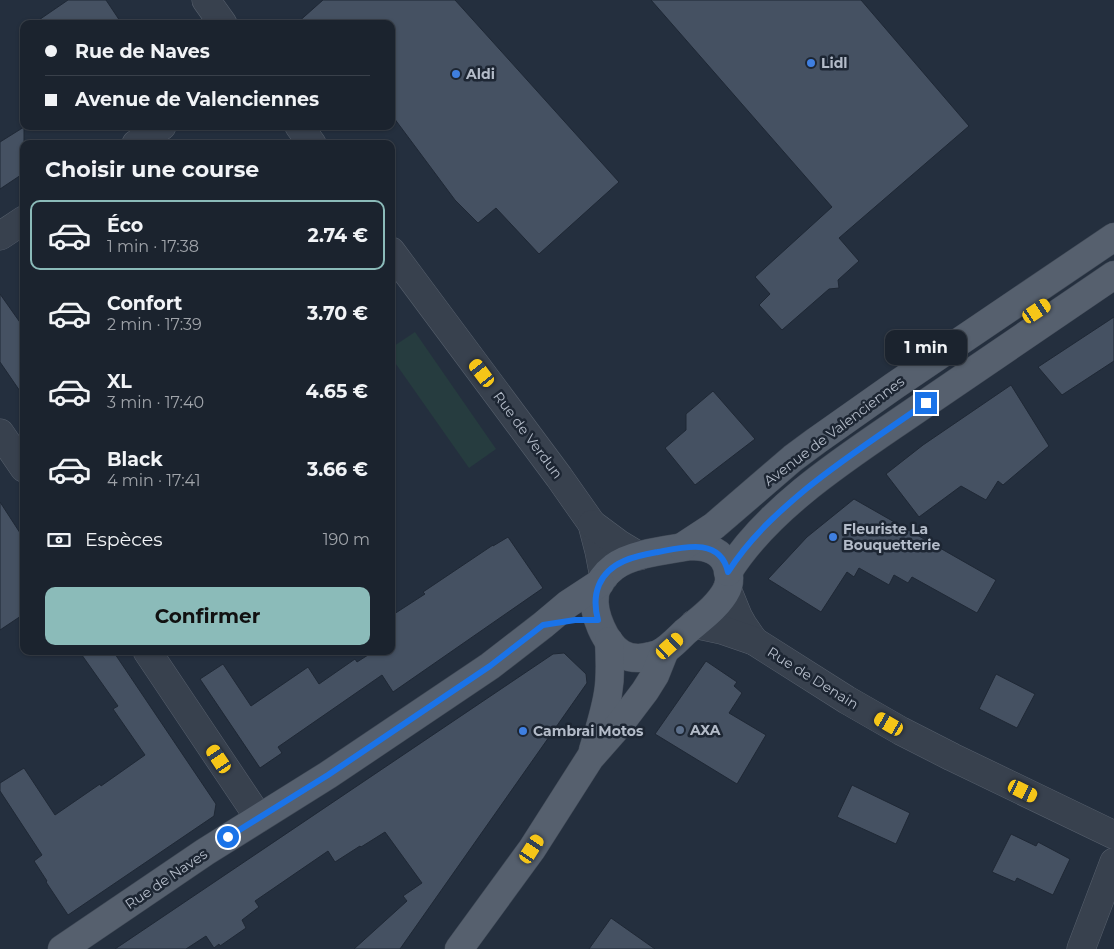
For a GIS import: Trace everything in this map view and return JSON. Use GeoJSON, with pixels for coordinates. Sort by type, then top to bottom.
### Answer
{"type":"FeatureCollection","features":[{"type":"Feature","properties":{"kind":"main road","name":"Avenue de Valenciennes"},"geometry":{"type":"LineString","coordinates":[[682,547],[714,526],[793,458],[816,441],[1114,237]]}},
{"type":"Feature","properties":{"kind":"main road"},"geometry":{"type":"LineString","coordinates":[[990,359],[1027,318],[1114,260]]}},
{"type":"Feature","properties":{"kind":"main road"},"geometry":{"type":"LineString","coordinates":[[543,625],[575,620],[603,631],[622,654],[632,658],[649,657],[665,650],[716,605],[724,595],[737,558],[776,514],[796,497],[856,452],[1114,275]]}},
{"type":"Feature","properties":{"kind":"main road"},"geometry":{"type":"LineString","coordinates":[[590,758],[602,722],[608,693],[610,666],[603,631],[594,606],[597,588],[602,580],[613,567],[639,556],[696,546],[710,549],[721,556],[727,566],[728,581]]}},
{"type":"Feature","properties":{"kind":"main road","name":"Rue de Naves"},"geometry":{"type":"LineString","coordinates":[[62,949],[206,852],[328,775],[510,652],[572,601],[602,580]]}},
{"type":"Feature","properties":{"kind":"main road"},"geometry":{"type":"LineString","coordinates":[[459,949],[532,849],[590,758],[620,724],[645,691],[655,675],[665,650]]}},
{"type":"Feature","properties":{"kind":"street"},"geometry":{"type":"LineString","coordinates":[[206,0],[220,20]]}},
{"type":"Feature","properties":{"kind":"street"},"geometry":{"type":"LineString","coordinates":[[142,140],[156,130]]}},
{"type":"Feature","properties":{"kind":"street"},"geometry":{"type":"LineString","coordinates":[[0,236],[20,223]]}},
{"type":"Feature","properties":{"kind":"street","name":"Rue de Verdun"},"geometry":{"type":"LineString","coordinates":[[395,256],[554,469],[592,524],[639,556]]}},
{"type":"Feature","properties":{"kind":"street"},"geometry":{"type":"LineString","coordinates":[[0,433],[20,462]]}},
{"type":"Feature","properties":{"kind":"street","name":"Rue de Verdun"},"geometry":{"type":"LineString","coordinates":[[592,524],[599,551],[602,580]]}},
{"type":"Feature","properties":{"kind":"street","name":"Rue de Denain"},"geometry":{"type":"LineString","coordinates":[[728,581],[738,616],[754,641]]}},
{"type":"Feature","properties":{"kind":"street","name":"Rue de Denain"},"geometry":{"type":"LineString","coordinates":[[694,624],[722,630],[754,641],[847,700],[918,740],[1114,835]]}},
{"type":"Feature","properties":{"kind":"street"},"geometry":{"type":"LineString","coordinates":[[150,655],[259,818]]}},
{"type":"Feature","properties":{"kind":"street"},"geometry":{"type":"LineString","coordinates":[[1081,949],[1114,862]]}},
{"type":"Feature","properties":{"kind":"green space"},"geometry":{"type":"Polygon","coordinates":[[[415,332],[496,449],[469,468],[395,363],[395,345],[415,332]]]}},
{"type":"Feature","properties":{"kind":"building"},"geometry":{"type":"Polygon","coordinates":[[[68,0],[106,0],[119,20],[39,20],[68,0]]]}},
{"type":"Feature","properties":{"kind":"building","name":"Aldi"},"geometry":{"type":"Polygon","coordinates":[[[323,0],[455,0],[619,182],[539,254],[496,208],[478,223],[455,200],[395,119],[395,20],[300,20],[323,0]]]}},
{"type":"Feature","properties":{"kind":"building","name":"Lidl"},"geometry":{"type":"Polygon","coordinates":[[[651,0],[861,0],[969,126],[839,238],[859,261],[838,280],[839,288],[829,289],[782,330],[759,305],[770,294],[755,277],[832,207],[651,0]]]}},
{"type":"Feature","properties":{"kind":"building"},"geometry":{"type":"Polygon","coordinates":[[[20,130],[24,130],[24,140],[20,140],[20,176],[0,189],[0,142],[20,130]]]}},
{"type":"Feature","properties":{"kind":"building"},"geometry":{"type":"Polygon","coordinates":[[[0,294],[20,322],[20,391],[0,362],[0,294]]]}},
{"type":"Feature","properties":{"kind":"building"},"geometry":{"type":"Polygon","coordinates":[[[1114,317],[1114,361],[1062,395],[1038,367],[1114,317]]]}},
{"type":"Feature","properties":{"kind":"building"},"geometry":{"type":"Polygon","coordinates":[[[1011,385],[1049,446],[1003,485],[998,481],[986,500],[961,486],[919,517],[886,474],[923,445],[1011,385]]]}},
{"type":"Feature","properties":{"kind":"building"},"geometry":{"type":"Polygon","coordinates":[[[713,391],[755,439],[695,485],[665,448],[686,430],[686,414],[713,391]]]}},
{"type":"Feature","properties":{"kind":"building"},"geometry":{"type":"Polygon","coordinates":[[[854,499],[996,580],[977,613],[912,577],[908,583],[894,575],[889,585],[859,568],[854,577],[847,572],[821,612],[768,579],[807,537],[854,499]]]}},
{"type":"Feature","properties":{"kind":"building"},"geometry":{"type":"Polygon","coordinates":[[[0,502],[20,533],[20,617],[0,630],[0,502]]]}},
{"type":"Feature","properties":{"kind":"building"},"geometry":{"type":"Polygon","coordinates":[[[508,537],[543,588],[393,692],[382,675],[278,747],[282,753],[260,768],[200,679],[223,664],[251,706],[308,667],[319,684],[355,659],[357,662],[368,655],[395,655],[395,613],[425,594],[423,592],[508,537]]]}},
{"type":"Feature","properties":{"kind":"building"},"geometry":{"type":"Polygon","coordinates":[[[564,653],[586,674],[587,683],[400,949],[354,949],[407,901],[403,896],[422,883],[385,832],[335,862],[328,851],[255,901],[259,907],[242,920],[246,928],[220,946],[219,944],[214,948],[206,936],[186,949],[115,949],[553,654],[564,653]]]}},
{"type":"Feature","properties":{"kind":"building"},"geometry":{"type":"Polygon","coordinates":[[[82,655],[116,655],[216,804],[214,816],[68,915],[34,861],[42,855],[0,791],[0,783],[24,768],[55,815],[100,784],[101,786],[145,755],[113,709],[118,706],[82,655]]]}},
{"type":"Feature","properties":{"kind":"building"},"geometry":{"type":"Polygon","coordinates":[[[706,661],[737,682],[734,686],[742,693],[729,713],[766,735],[737,784],[655,734],[706,661]]]}},
{"type":"Feature","properties":{"kind":"building"},"geometry":{"type":"Polygon","coordinates":[[[996,674],[1035,694],[1017,728],[979,709],[996,674]]]}},
{"type":"Feature","properties":{"kind":"building"},"geometry":{"type":"Polygon","coordinates":[[[852,785],[910,813],[896,844],[837,817],[852,785]]]}},
{"type":"Feature","properties":{"kind":"building"},"geometry":{"type":"Polygon","coordinates":[[[1011,834],[1036,846],[1038,842],[1070,859],[1053,895],[1017,878],[1015,882],[992,872],[1011,834]]]}},
{"type":"Feature","properties":{"kind":"building"},"geometry":{"type":"Polygon","coordinates":[[[611,918],[655,949],[589,949],[611,918]]]}},
{"type":"Feature","properties":{"kind":"place","name":"Lidl"},"geometry":{"type":"Point","coordinates":[811,63]}},
{"type":"Feature","properties":{"kind":"place","name":"Aldi"},"geometry":{"type":"Point","coordinates":[456,74]}},
{"type":"Feature","properties":{"kind":"place","name":"Fleuriste La Bouquetterie"},"geometry":{"type":"Point","coordinates":[833,537]}},
{"type":"Feature","properties":{"kind":"place","name":"AXA"},"geometry":{"type":"Point","coordinates":[680,730]}},
{"type":"Feature","properties":{"kind":"place","name":"Cambrai Motos"},"geometry":{"type":"Point","coordinates":[523,731]}},
{"type":"Feature","properties":{"kind":"route"},"geometry":{"type":"LineString","coordinates":[[228,837],[328,775],[490,666],[543,625],[582,619],[598,620],[594,606],[597,588],[613,567],[624,560],[682,547],[696,546],[710,549],[721,556],[728,572],[753,538],[776,514],[825,474],[926,403]]}}]}
